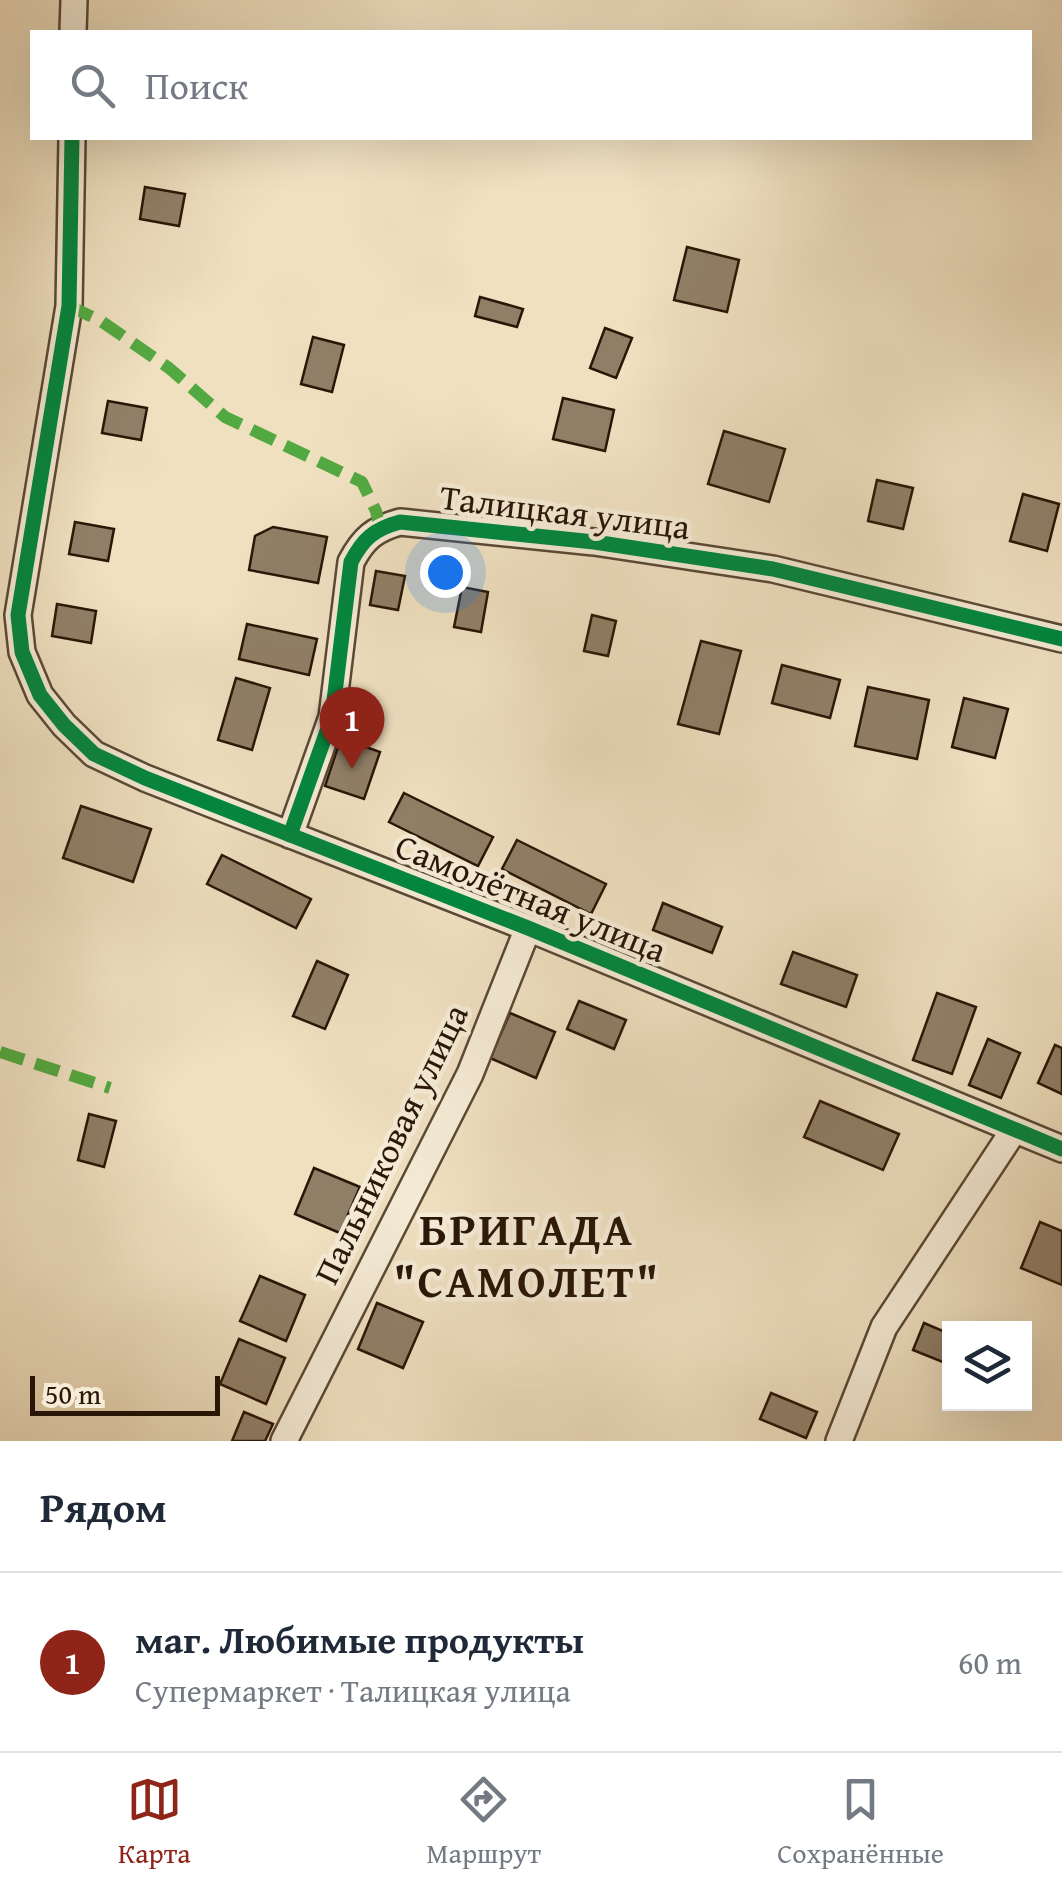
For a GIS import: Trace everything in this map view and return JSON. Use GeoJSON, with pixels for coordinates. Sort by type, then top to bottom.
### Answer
{"type":"FeatureCollection","features":[{"type":"Feature","properties":{"kind":"street"},"geometry":{"type":"LineString","coordinates":[[74,0],[74,30]]}},
{"type":"Feature","properties":{"kind":"street"},"geometry":{"type":"LineString","coordinates":[[11,654],[69,306],[72,140]]}},
{"type":"Feature","properties":{"kind":"street","name":"Талицкая улица"},"geometry":{"type":"LineString","coordinates":[[290,835],[332,718],[351,562],[360,545],[374,533],[400,522],[594,542],[773,570],[1062,639]]}},
{"type":"Feature","properties":{"kind":"street","name":"Самолётная улица"},"geometry":{"type":"LineString","coordinates":[[11,654],[64,725],[94,754],[144,778],[528,928],[1062,1149]]}},
{"type":"Feature","properties":{"kind":"street","name":"Пальниковая улица"},"geometry":{"type":"LineString","coordinates":[[284,1441],[470,1074],[528,928]]}},
{"type":"Feature","properties":{"kind":"street"},"geometry":{"type":"LineString","coordinates":[[839,1441],[884,1327],[1014,1130]]}},
{"type":"Feature","properties":{"kind":"building"},"geometry":{"type":"Polygon","coordinates":[[[145,187],[185,194],[179,226],[140,219],[145,187]]]}},
{"type":"Feature","properties":{"kind":"building"},"geometry":{"type":"Polygon","coordinates":[[[687,247],[739,260],[727,312],[674,300],[687,247]]]}},
{"type":"Feature","properties":{"kind":"building"},"geometry":{"type":"Polygon","coordinates":[[[480,297],[523,309],[517,327],[475,316],[480,297]]]}},
{"type":"Feature","properties":{"kind":"building"},"geometry":{"type":"Polygon","coordinates":[[[605,328],[632,338],[616,378],[590,368],[605,328]]]}},
{"type":"Feature","properties":{"kind":"building"},"geometry":{"type":"Polygon","coordinates":[[[313,337],[344,345],[332,392],[301,384],[313,337]]]}},
{"type":"Feature","properties":{"kind":"building"},"geometry":{"type":"Polygon","coordinates":[[[563,398],[614,410],[605,451],[553,439],[563,398]]]}},
{"type":"Feature","properties":{"kind":"building"},"geometry":{"type":"Polygon","coordinates":[[[108,401],[147,408],[141,440],[102,433],[108,401]]]}},
{"type":"Feature","properties":{"kind":"building"},"geometry":{"type":"Polygon","coordinates":[[[724,431],[785,449],[769,502],[708,484],[724,431]]]}},
{"type":"Feature","properties":{"kind":"building"},"geometry":{"type":"Polygon","coordinates":[[[877,480],[913,488],[903,529],[868,521],[877,480]]]}},
{"type":"Feature","properties":{"kind":"building"},"geometry":{"type":"Polygon","coordinates":[[[1023,494],[1059,504],[1047,551],[1010,541],[1023,494]]]}},
{"type":"Feature","properties":{"kind":"building"},"geometry":{"type":"Polygon","coordinates":[[[75,522],[114,529],[108,561],[69,554],[75,522]]]}},
{"type":"Feature","properties":{"kind":"building"},"geometry":{"type":"Polygon","coordinates":[[[273,527],[327,537],[318,583],[249,570],[255,536],[273,527]]]}},
{"type":"Feature","properties":{"kind":"building"},"geometry":{"type":"Polygon","coordinates":[[[376,571],[405,576],[398,610],[370,605],[376,571]]]}},
{"type":"Feature","properties":{"kind":"building"},"geometry":{"type":"Polygon","coordinates":[[[462,587],[488,592],[481,632],[454,627],[462,587]]]}},
{"type":"Feature","properties":{"kind":"building"},"geometry":{"type":"Polygon","coordinates":[[[57,604],[96,611],[91,643],[52,636],[57,604]]]}},
{"type":"Feature","properties":{"kind":"building"},"geometry":{"type":"Polygon","coordinates":[[[592,615],[616,621],[608,656],[584,651],[592,615]]]}},
{"type":"Feature","properties":{"kind":"building"},"geometry":{"type":"Polygon","coordinates":[[[247,624],[317,639],[309,675],[239,659],[247,624]]]}},
{"type":"Feature","properties":{"kind":"building"},"geometry":{"type":"Polygon","coordinates":[[[701,641],[741,651],[719,734],[678,724],[701,641]]]}},
{"type":"Feature","properties":{"kind":"building"},"geometry":{"type":"Polygon","coordinates":[[[782,665],[840,680],[830,718],[772,703],[782,665]]]}},
{"type":"Feature","properties":{"kind":"building"},"geometry":{"type":"Polygon","coordinates":[[[236,678],[270,688],[252,750],[218,740],[236,678]]]}},
{"type":"Feature","properties":{"kind":"building"},"geometry":{"type":"Polygon","coordinates":[[[868,687],[929,700],[917,759],[855,746],[868,687]]]}},
{"type":"Feature","properties":{"kind":"building"},"geometry":{"type":"Polygon","coordinates":[[[964,698],[1008,709],[995,758],[952,747],[964,698]]]}},
{"type":"Feature","properties":{"kind":"building"},"geometry":{"type":"Polygon","coordinates":[[[341,738],[380,752],[364,799],[325,786],[341,738]]]}},
{"type":"Feature","properties":{"kind":"building"},"geometry":{"type":"Polygon","coordinates":[[[404,793],[493,837],[478,866],[389,822],[404,793]]]}},
{"type":"Feature","properties":{"kind":"building"},"geometry":{"type":"Polygon","coordinates":[[[81,806],[151,829],[133,882],[63,858],[81,806]]]}},
{"type":"Feature","properties":{"kind":"building"},"geometry":{"type":"Polygon","coordinates":[[[517,840],[606,884],[591,914],[502,869],[517,840]]]}},
{"type":"Feature","properties":{"kind":"building"},"geometry":{"type":"Polygon","coordinates":[[[222,855],[311,899],[296,928],[207,884],[222,855]]]}},
{"type":"Feature","properties":{"kind":"building"},"geometry":{"type":"Polygon","coordinates":[[[663,903],[722,927],[712,953],[653,930],[663,903]]]}},
{"type":"Feature","properties":{"kind":"building"},"geometry":{"type":"Polygon","coordinates":[[[793,952],[857,975],[846,1007],[781,984],[793,952]]]}},
{"type":"Feature","properties":{"kind":"building"},"geometry":{"type":"Polygon","coordinates":[[[317,961],[348,975],[325,1029],[293,1016],[317,961]]]}},
{"type":"Feature","properties":{"kind":"building"},"geometry":{"type":"Polygon","coordinates":[[[937,993],[976,1007],[952,1074],[913,1060],[937,993]]]}},
{"type":"Feature","properties":{"kind":"building"},"geometry":{"type":"Polygon","coordinates":[[[579,1001],[626,1020],[614,1049],[567,1029],[579,1001]]]}},
{"type":"Feature","properties":{"kind":"building"},"geometry":{"type":"Polygon","coordinates":[[[510,1013],[555,1032],[536,1078],[490,1058],[510,1013]]]}},
{"type":"Feature","properties":{"kind":"building"},"geometry":{"type":"Polygon","coordinates":[[[988,1039],[1020,1053],[1001,1098],[969,1085],[988,1039]]]}},
{"type":"Feature","properties":{"kind":"building"},"geometry":{"type":"Polygon","coordinates":[[[1055,1045],[1062,1048],[1062,1094],[1038,1083],[1055,1045]]]}},
{"type":"Feature","properties":{"kind":"building"},"geometry":{"type":"Polygon","coordinates":[[[820,1101],[899,1134],[883,1170],[804,1137],[820,1101]]]}},
{"type":"Feature","properties":{"kind":"building"},"geometry":{"type":"Polygon","coordinates":[[[89,1114],[116,1121],[104,1167],[78,1160],[89,1114]]]}},
{"type":"Feature","properties":{"kind":"building"},"geometry":{"type":"Polygon","coordinates":[[[314,1168],[360,1187],[340,1233],[295,1214],[314,1168]]]}},
{"type":"Feature","properties":{"kind":"building"},"geometry":{"type":"Polygon","coordinates":[[[1040,1222],[1062,1231],[1062,1285],[1021,1268],[1040,1222]]]}},
{"type":"Feature","properties":{"kind":"building"},"geometry":{"type":"Polygon","coordinates":[[[260,1276],[305,1295],[286,1341],[240,1321],[260,1276]]]}},
{"type":"Feature","properties":{"kind":"building"},"geometry":{"type":"Polygon","coordinates":[[[377,1303],[423,1322],[403,1368],[358,1349],[377,1303]]]}},
{"type":"Feature","properties":{"kind":"building"},"geometry":{"type":"Polygon","coordinates":[[[924,1323],[942,1331],[942,1362],[913,1350],[924,1323]]]}},
{"type":"Feature","properties":{"kind":"building"},"geometry":{"type":"Polygon","coordinates":[[[239,1339],[285,1358],[266,1404],[220,1384],[239,1339]]]}},
{"type":"Feature","properties":{"kind":"building"},"geometry":{"type":"Polygon","coordinates":[[[771,1393],[817,1412],[806,1438],[760,1419],[771,1393]]]}},
{"type":"Feature","properties":{"kind":"building"},"geometry":{"type":"Polygon","coordinates":[[[244,1412],[273,1424],[265,1441],[232,1441],[244,1412]]]}},
{"type":"Feature","properties":{"kind":"marked path"},"geometry":{"type":"LineString","coordinates":[[69,306],[101,321],[169,368],[225,417],[362,482],[380,529]]}},
{"type":"Feature","properties":{"kind":"marked path"},"geometry":{"type":"LineString","coordinates":[[0,1052],[110,1088]]}},
{"type":"Feature","properties":{"kind":"cycle path"},"geometry":{"type":"LineString","coordinates":[[72,140],[69,306],[18,615],[22,652],[40,695],[64,725],[94,754],[145,778],[528,928],[1062,1149]]}},
{"type":"Feature","properties":{"kind":"cycle path"},"geometry":{"type":"LineString","coordinates":[[290,835],[332,717],[351,562],[370,536],[400,522],[594,542],[773,569],[1062,639]]}},
{"type":"Feature","properties":{"kind":"place","name":"маг. Любимые продукты"},"geometry":{"type":"Point","coordinates":[352,769]}},
{"type":"Feature","properties":{"kind":"district","name":"БРИГАДА \"САМОЛЕТ\""},"geometry":{"type":"Point","coordinates":[527,1255]}}]}
